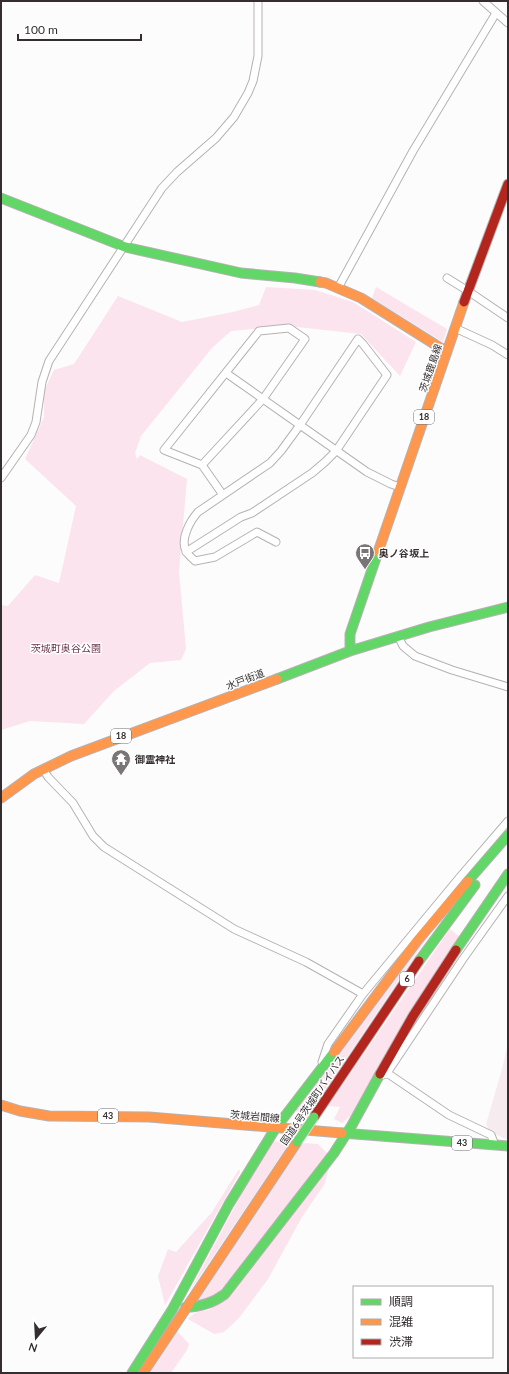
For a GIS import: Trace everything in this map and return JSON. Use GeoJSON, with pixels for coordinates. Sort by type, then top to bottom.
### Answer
{"type":"FeatureCollection","features":[{"type":"Feature","properties":{"kind":"main road","name":"茨城鹿島線"},"geometry":{"type":"LineString","coordinates":[[350,651],[350,634],[353,624],[446,352],[508,184]]}},
{"type":"Feature","properties":{"kind":"main road"},"geometry":{"type":"LineString","coordinates":[[1,198],[125,247],[241,273],[326,283],[361,298],[446,352]]}},
{"type":"Feature","properties":{"kind":"main road","name":"水戸街道"},"geometry":{"type":"LineString","coordinates":[[1,798],[16,786],[43,769],[98,745],[350,651],[398,636],[508,607]]}},
{"type":"Feature","properties":{"kind":"main road"},"geometry":{"type":"LineString","coordinates":[[132,1373],[172,1310],[230,1204],[275,1128],[417,941],[508,835]]}},
{"type":"Feature","properties":{"kind":"main road","name":"国道6号茨城町バイパス"},"geometry":{"type":"LineString","coordinates":[[143,1373],[296,1142],[432,942],[470,891],[508,846]]}},
{"type":"Feature","properties":{"kind":"main road"},"geometry":{"type":"LineString","coordinates":[[186,1307],[196,1308],[209,1304],[225,1294],[348,1134],[377,1078],[421,1004],[508,874]]}},
{"type":"Feature","properties":{"kind":"main road","name":"茨城岩間線"},"geometry":{"type":"LineString","coordinates":[[1,1106],[49,1116],[149,1117],[508,1146]]}},
{"type":"Feature","properties":{"kind":"street"},"geometry":{"type":"LineString","coordinates":[[1,478],[31,435],[36,422],[42,382],[49,361],[125,247],[162,188],[177,172],[216,138],[234,118],[248,93],[254,76],[258,56],[258,1]]}},
{"type":"Feature","properties":{"kind":"street"},"geometry":{"type":"LineString","coordinates":[[483,1],[508,23]]}},
{"type":"Feature","properties":{"kind":"street"},"geometry":{"type":"LineString","coordinates":[[338,288],[413,151],[496,13]]}},
{"type":"Feature","properties":{"kind":"street"},"geometry":{"type":"LineString","coordinates":[[447,278],[468,290],[508,318]]}},
{"type":"Feature","properties":{"kind":"street"},"geometry":{"type":"LineString","coordinates":[[202,465],[263,399],[305,339],[289,328],[258,331],[164,450],[202,465],[223,495]]}},
{"type":"Feature","properties":{"kind":"street"},"geometry":{"type":"LineString","coordinates":[[455,328],[492,345],[508,355]]}},
{"type":"Feature","properties":{"kind":"street"},"geometry":{"type":"LineString","coordinates":[[186,552],[241,517],[252,513],[312,473],[336,451],[387,375],[364,344],[358,339],[281,451],[270,462],[198,512],[191,520],[184,543],[186,552],[194,561],[206,560],[215,557],[257,532],[276,542]]}},
{"type":"Feature","properties":{"kind":"street"},"geometry":{"type":"LineString","coordinates":[[226,373],[367,472],[390,484],[400,487]]}},
{"type":"Feature","properties":{"kind":"street"},"geometry":{"type":"LineString","coordinates":[[398,636],[403,646],[415,656],[452,670],[508,687]]}},
{"type":"Feature","properties":{"kind":"street"},"geometry":{"type":"LineString","coordinates":[[43,769],[48,777],[73,803],[93,836],[104,847],[225,923],[306,962],[363,994]]}},
{"type":"Feature","properties":{"kind":"street"},"geometry":{"type":"LineString","coordinates":[[321,1069],[323,1056],[328,1044],[363,994],[508,821]]}},
{"type":"Feature","properties":{"kind":"street"},"geometry":{"type":"LineString","coordinates":[[377,1078],[387,1073],[463,959],[508,896]]}},
{"type":"Feature","properties":{"kind":"street"},"geometry":{"type":"LineString","coordinates":[[387,1073],[450,1114],[491,1135],[495,1145]]}},
{"type":"Feature","properties":{"kind":"shaded area"},"geometry":{"type":"Polygon","coordinates":[[[508,1043],[508,1139],[505,1139],[489,1131],[486,1124],[508,1043]]]}},
{"type":"Feature","properties":{"kind":"green space","name":"茨城町奥谷公園"},"geometry":{"type":"Polygon","coordinates":[[[266,287],[315,290],[353,302],[416,342],[400,376],[361,334],[288,326],[231,331],[212,348],[141,436],[135,453],[137,459],[140,455],[187,479],[179,572],[186,649],[181,660],[150,663],[114,691],[84,724],[30,721],[1,730],[1,605],[8,606],[35,575],[59,583],[76,506],[25,459],[44,417],[44,391],[54,370],[74,364],[118,296],[182,322],[233,312],[259,305],[266,287]]]}},
{"type":"Feature","properties":{"kind":"green space"},"geometry":{"type":"Polygon","coordinates":[[[376,287],[447,329],[443,342],[372,298],[376,287]]]}},
{"type":"Feature","properties":{"kind":"green space"},"geometry":{"type":"Polygon","coordinates":[[[439,920],[305,1119],[300,1119],[295,1108],[439,920]]]}},
{"type":"Feature","properties":{"kind":"green space"},"geometry":{"type":"Polygon","coordinates":[[[450,929],[460,937],[353,1117],[349,1117],[342,1123],[334,1119],[340,1107],[328,1106],[450,929]]]}},
{"type":"Feature","properties":{"kind":"green space"},"geometry":{"type":"Polygon","coordinates":[[[270,1141],[290,1142],[188,1294],[270,1141]]]}},
{"type":"Feature","properties":{"kind":"green space"},"geometry":{"type":"Polygon","coordinates":[[[302,1143],[318,1144],[327,1153],[220,1294],[194,1303],[302,1143]]]}},
{"type":"Feature","properties":{"kind":"green space"},"geometry":{"type":"Polygon","coordinates":[[[329,1168],[324,1185],[302,1217],[268,1279],[239,1318],[224,1332],[214,1334],[188,1319],[197,1312],[209,1310],[329,1168]]]}},
{"type":"Feature","properties":{"kind":"green space"},"geometry":{"type":"Polygon","coordinates":[[[239,1169],[240,1172],[165,1305],[158,1276],[168,1249],[176,1252],[212,1212],[239,1169]]]}},
{"type":"Feature","properties":{"kind":"green space"},"geometry":{"type":"Polygon","coordinates":[[[177,1331],[189,1344],[187,1350],[171,1373],[150,1373],[177,1331]]]}},
{"type":"Feature","properties":{"kind":"traffic: fast"},"geometry":{"type":"LineString","coordinates":[[1,198],[125,247],[241,273],[320,282]]}},
{"type":"Feature","properties":{"kind":"traffic: fast"},"geometry":{"type":"LineString","coordinates":[[277,679],[350,651],[350,634],[378,552]]}},
{"type":"Feature","properties":{"kind":"traffic: fast"},"geometry":{"type":"LineString","coordinates":[[350,651],[429,627],[508,607]]}},
{"type":"Feature","properties":{"kind":"traffic: fast"},"geometry":{"type":"LineString","coordinates":[[468,881],[508,835]]}},
{"type":"Feature","properties":{"kind":"traffic: fast"},"geometry":{"type":"LineString","coordinates":[[456,950],[508,874]]}},
{"type":"Feature","properties":{"kind":"traffic: fast"},"geometry":{"type":"LineString","coordinates":[[419,961],[475,885]]}},
{"type":"Feature","properties":{"kind":"traffic: fast"},"geometry":{"type":"LineString","coordinates":[[132,1373],[172,1310],[229,1204],[275,1129],[334,1052]]}},
{"type":"Feature","properties":{"kind":"traffic: fast"},"geometry":{"type":"LineString","coordinates":[[186,1307],[207,1304],[225,1294],[334,1153],[352,1125],[380,1074]]}},
{"type":"Feature","properties":{"kind":"traffic: fast"},"geometry":{"type":"LineString","coordinates":[[297,1142],[314,1117]]}},
{"type":"Feature","properties":{"kind":"traffic: fast"},"geometry":{"type":"LineString","coordinates":[[342,1133],[508,1146]]}},
{"type":"Feature","properties":{"kind":"traffic: slow"},"geometry":{"type":"LineString","coordinates":[[320,282],[326,283],[361,298],[447,352]]}},
{"type":"Feature","properties":{"kind":"traffic: slow"},"geometry":{"type":"LineString","coordinates":[[378,552],[464,302]]}},
{"type":"Feature","properties":{"kind":"traffic: slow"},"geometry":{"type":"LineString","coordinates":[[1,798],[34,774],[71,756],[277,679]]}},
{"type":"Feature","properties":{"kind":"traffic: slow"},"geometry":{"type":"LineString","coordinates":[[334,1052],[417,941],[468,881]]}},
{"type":"Feature","properties":{"kind":"traffic: slow"},"geometry":{"type":"LineString","coordinates":[[1,1105],[20,1111],[49,1116],[149,1117],[342,1133]]}},
{"type":"Feature","properties":{"kind":"traffic: slow"},"geometry":{"type":"LineString","coordinates":[[143,1373],[297,1142]]}},
{"type":"Feature","properties":{"kind":"traffic: jam"},"geometry":{"type":"LineString","coordinates":[[464,302],[508,184]]}},
{"type":"Feature","properties":{"kind":"traffic: jam"},"geometry":{"type":"LineString","coordinates":[[380,1074],[413,1016],[456,950]]}},
{"type":"Feature","properties":{"kind":"traffic: jam"},"geometry":{"type":"LineString","coordinates":[[314,1117],[419,961]]}},
{"type":"Feature","properties":{"kind":"place","name":"奥ノ谷坂上"},"geometry":{"type":"Point","coordinates":[365,570]}},
{"type":"Feature","properties":{"kind":"place","name":"御霊神社"},"geometry":{"type":"Point","coordinates":[121,776]}}]}
